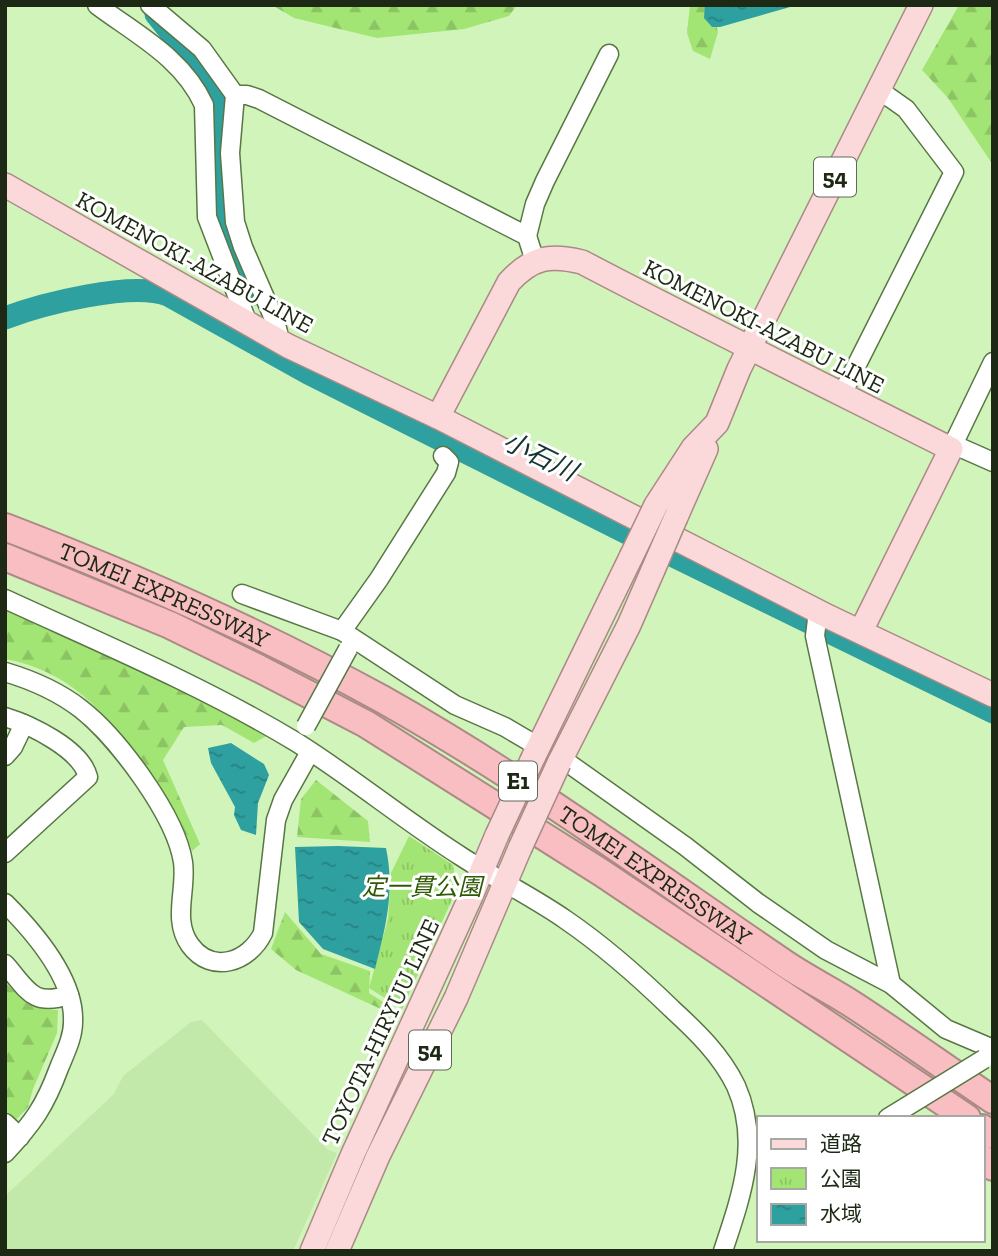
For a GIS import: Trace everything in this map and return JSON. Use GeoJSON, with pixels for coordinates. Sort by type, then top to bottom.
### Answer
{"type":"FeatureCollection","features":[{"type":"Feature","properties":{"kind":"highway","name":"TOMEI EXPRESSWAY"},"geometry":{"type":"LineString","coordinates":[[5,527],[186,600],[274,642],[382,699],[492,764],[619,848],[784,964],[854,1005],[993,1100]]}},
{"type":"Feature","properties":{"kind":"highway","name":"TOMEI EXPRESSWAY"},"geometry":{"type":"LineString","coordinates":[[5,557],[170,625],[260,668],[366,724],[591,866],[964,1116]]}},
{"type":"Feature","properties":{"kind":"highway"},"geometry":{"type":"LineString","coordinates":[[854,1005],[993,1091]]}},
{"type":"Feature","properties":{"kind":"highway"},"geometry":{"type":"LineString","coordinates":[[830,1026],[932,1116]]}},
{"type":"Feature","properties":{"kind":"main road","name":"54"},"geometry":{"type":"LineString","coordinates":[[560,760],[629,625],[653,570],[666,511],[693,448],[717,423],[744,359],[921,5]]}},
{"type":"Feature","properties":{"kind":"main road","name":"KOMENOKI-AZABU LINE"},"geometry":{"type":"LineString","coordinates":[[5,185],[275,339],[438,417],[817,614],[993,695]]}},
{"type":"Feature","properties":{"kind":"main road","name":"KOMENOKI-AZABU LINE"},"geometry":{"type":"LineString","coordinates":[[535,261],[562,257],[582,262],[744,359],[842,394],[951,449]]}},
{"type":"Feature","properties":{"kind":"main road"},"geometry":{"type":"LineString","coordinates":[[438,417],[509,282],[520,270],[535,261]]}},
{"type":"Feature","properties":{"kind":"main road"},"geometry":{"type":"LineString","coordinates":[[861,632],[951,449]]}},
{"type":"Feature","properties":{"kind":"main road","name":"54"},"geometry":{"type":"LineString","coordinates":[[536,753],[631,557],[666,511]]}},
{"type":"Feature","properties":{"kind":"main road","name":"TOYOTA-HIRYUU LINE"},"geometry":{"type":"LineString","coordinates":[[312,1251],[353,1153],[536,753]]}},
{"type":"Feature","properties":{"kind":"main road","name":"TOYOTA-HIRYUU LINE"},"geometry":{"type":"LineString","coordinates":[[337,1251],[378,1156],[456,999],[504,882],[560,760]]}},
{"type":"Feature","properties":{"kind":"street"},"geometry":{"type":"LineString","coordinates":[[97,5],[178,65],[200,96],[204,105],[207,217],[236,290],[245,316],[243,321]]}},
{"type":"Feature","properties":{"kind":"street"},"geometry":{"type":"LineString","coordinates":[[150,5],[202,49],[235,95],[230,153],[235,222],[275,321],[278,332],[275,339]]}},
{"type":"Feature","properties":{"kind":"street"},"geometry":{"type":"LineString","coordinates":[[535,261],[527,236],[535,204],[609,54]]}},
{"type":"Feature","properties":{"kind":"street"},"geometry":{"type":"LineString","coordinates":[[842,394],[954,172],[906,109],[878,90]]}},
{"type":"Feature","properties":{"kind":"street"},"geometry":{"type":"LineString","coordinates":[[235,95],[259,99],[527,236]]}},
{"type":"Feature","properties":{"kind":"street"},"geometry":{"type":"LineString","coordinates":[[951,449],[993,362]]}},
{"type":"Feature","properties":{"kind":"street"},"geometry":{"type":"LineString","coordinates":[[951,449],[959,447],[993,462]]}},
{"type":"Feature","properties":{"kind":"street"},"geometry":{"type":"LineString","coordinates":[[5,672],[28,679],[83,711],[106,733],[159,803],[175,831],[183,860],[182,929],[191,946],[209,959],[227,961],[243,957],[260,940],[267,916],[276,820],[304,748],[306,726],[379,579],[446,473],[449,462],[443,456]]}},
{"type":"Feature","properties":{"kind":"street"},"geometry":{"type":"LineString","coordinates":[[242,594],[348,640],[455,705],[505,727],[536,753]]}},
{"type":"Feature","properties":{"kind":"street"},"geometry":{"type":"LineString","coordinates":[[5,599],[204,691],[304,748],[481,869],[567,920],[649,987],[710,1046],[728,1072],[741,1099],[753,1148],[723,1251]]}},
{"type":"Feature","properties":{"kind":"street"},"geometry":{"type":"LineString","coordinates":[[817,614],[815,636],[891,984]]}},
{"type":"Feature","properties":{"kind":"street"},"geometry":{"type":"LineString","coordinates":[[5,717],[24,724],[63,747],[87,771],[88,778],[5,853]]}},
{"type":"Feature","properties":{"kind":"street"},"geometry":{"type":"LineString","coordinates":[[5,756],[13,747],[24,724]]}},
{"type":"Feature","properties":{"kind":"street"},"geometry":{"type":"LineString","coordinates":[[560,760],[826,950],[891,984],[946,1029],[990,1054],[891,1116]]}},
{"type":"Feature","properties":{"kind":"street"},"geometry":{"type":"LineString","coordinates":[[5,903],[20,917],[46,951],[69,995],[74,1022],[47,1100],[35,1120],[5,1153]]}},
{"type":"Feature","properties":{"kind":"street"},"geometry":{"type":"LineString","coordinates":[[5,964],[37,998],[49,1000],[69,995]]}},
{"type":"Feature","properties":{"kind":"street"},"geometry":{"type":"LineString","coordinates":[[5,1124],[20,1137]]}},
{"type":"Feature","properties":{"kind":"shaded area"},"geometry":{"type":"Polygon","coordinates":[[[202,1020],[328,1150],[337,1153],[293,1251],[5,1251],[5,1196],[114,1094],[123,1076],[191,1022],[202,1020]]]}},
{"type":"Feature","properties":{"kind":"green space"},"geometry":{"type":"Polygon","coordinates":[[[272,5],[517,5],[509,16],[464,29],[377,38],[294,18],[272,5]]]}},
{"type":"Feature","properties":{"kind":"green space"},"geometry":{"type":"Polygon","coordinates":[[[690,5],[715,5],[713,12],[718,32],[710,59],[693,51],[687,33],[690,5]]]}},
{"type":"Feature","properties":{"kind":"green space"},"geometry":{"type":"Polygon","coordinates":[[[959,5],[993,5],[993,165],[948,98],[922,70],[959,5]]]}},
{"type":"Feature","properties":{"kind":"green space"},"geometry":{"type":"Polygon","coordinates":[[[5,607],[162,678],[270,734],[254,743],[222,725],[184,727],[163,760],[200,844],[192,851],[178,817],[166,797],[102,713],[69,685],[50,674],[5,659],[5,607]]]}},
{"type":"Feature","properties":{"kind":"green space"},"geometry":{"type":"Polygon","coordinates":[[[316,780],[368,821],[370,842],[297,837],[301,799],[316,780]]]}},
{"type":"Feature","properties":{"kind":"green space","name":"定一貫公園"},"geometry":{"type":"Polygon","coordinates":[[[409,836],[453,865],[457,889],[402,1009],[369,988],[388,919],[391,873],[409,836]]]}},
{"type":"Feature","properties":{"kind":"green space"},"geometry":{"type":"Polygon","coordinates":[[[285,912],[321,954],[370,971],[369,993],[399,1012],[396,1016],[296,970],[271,949],[285,912]]]}},
{"type":"Feature","properties":{"kind":"green space"},"geometry":{"type":"Polygon","coordinates":[[[5,982],[33,1006],[58,1010],[57,1033],[28,1107],[15,1121],[5,1113],[5,982]]]}},
{"type":"Feature","properties":{"kind":"water"},"geometry":{"type":"Polygon","coordinates":[[[705,5],[797,5],[712,27],[704,18],[705,5]]]}},
{"type":"Feature","properties":{"kind":"water"},"geometry":{"type":"Polygon","coordinates":[[[231,743],[264,764],[269,775],[258,803],[256,835],[241,830],[234,815],[235,807],[211,763],[208,748],[231,743]]]}},
{"type":"Feature","properties":{"kind":"water"},"geometry":{"type":"Polygon","coordinates":[[[295,847],[386,848],[389,894],[386,923],[375,969],[323,949],[299,922],[295,847]]]}},
{"type":"Feature","properties":{"kind":"waterway"},"geometry":{"type":"LineString","coordinates":[[156,14],[214,86],[221,104],[220,151],[225,226],[255,294]]}},
{"type":"Feature","properties":{"kind":"waterway","name":"小石川"},"geometry":{"type":"LineString","coordinates":[[5,318],[63,301],[110,292],[152,291],[168,295],[308,373],[993,712]]}}]}
